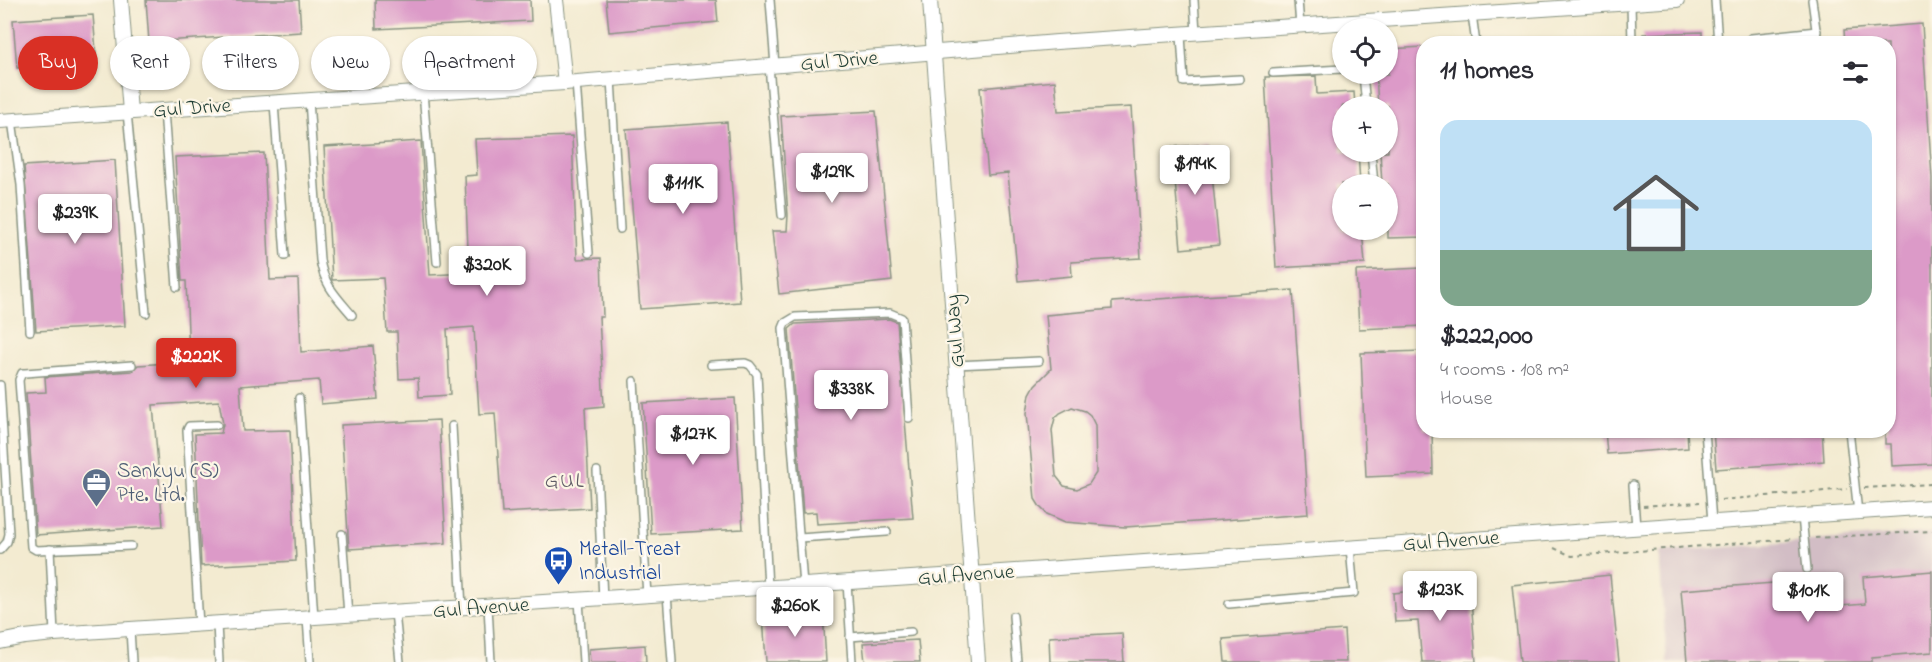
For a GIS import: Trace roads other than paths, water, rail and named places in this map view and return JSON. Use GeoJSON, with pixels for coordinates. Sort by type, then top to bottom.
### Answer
{"type":"FeatureCollection","features":[{"type":"Feature","properties":{"kind":"street"},"geometry":{"type":"LineString","coordinates":[[120,0],[129,112]]}},
{"type":"Feature","properties":{"kind":"street"},"geometry":{"type":"LineString","coordinates":[[556,0],[570,82]]}},
{"type":"Feature","properties":{"kind":"street","name":"Gul Way"},"geometry":{"type":"LineString","coordinates":[[930,0],[978,662]]}},
{"type":"Feature","properties":{"kind":"street","name":"Gul Drive"},"geometry":{"type":"LineString","coordinates":[[1398,21],[1597,2],[1631,3],[1677,0]]}},
{"type":"Feature","properties":{"kind":"street","name":"Gul Drive"},"geometry":{"type":"LineString","coordinates":[[6,121],[611,79],[1196,33],[1332,25]]}},
{"type":"Feature","properties":{"kind":"street","name":"Gul Avenue"},"geometry":{"type":"LineString","coordinates":[[0,642],[54,634],[768,588],[1932,507]]}},
{"type":"Feature","properties":{"kind":"lane"},"geometry":{"type":"LineString","coordinates":[[770,0],[782,215]]}},
{"type":"Feature","properties":{"kind":"lane"},"geometry":{"type":"LineString","coordinates":[[1194,0],[1196,33]]}},
{"type":"Feature","properties":{"kind":"lane"},"geometry":{"type":"LineString","coordinates":[[1298,0],[1300,26]]}},
{"type":"Feature","properties":{"kind":"lane"},"geometry":{"type":"LineString","coordinates":[[1715,0],[1717,36]]}},
{"type":"Feature","properties":{"kind":"lane"},"geometry":{"type":"LineString","coordinates":[[1812,0],[1817,36]]}},
{"type":"Feature","properties":{"kind":"lane"},"geometry":{"type":"LineString","coordinates":[[1631,3],[1632,36]]}},
{"type":"Feature","properties":{"kind":"lane"},"geometry":{"type":"LineString","coordinates":[[1472,14],[1475,36]]}},
{"type":"Feature","properties":{"kind":"lane"},"geometry":{"type":"LineString","coordinates":[[1769,36],[1817,31]]}},
{"type":"Feature","properties":{"kind":"lane"},"geometry":{"type":"LineString","coordinates":[[1181,35],[1184,82],[1240,79]]}},
{"type":"Feature","properties":{"kind":"lane"},"geometry":{"type":"LineString","coordinates":[[1273,73],[1332,70]]}},
{"type":"Feature","properties":{"kind":"lane"},"geometry":{"type":"LineString","coordinates":[[611,79],[620,229]]}},
{"type":"Feature","properties":{"kind":"lane"},"geometry":{"type":"LineString","coordinates":[[570,82],[590,253]]}},
{"type":"Feature","properties":{"kind":"lane"},"geometry":{"type":"LineString","coordinates":[[423,92],[437,262]]}},
{"type":"Feature","properties":{"kind":"lane"},"geometry":{"type":"LineString","coordinates":[[309,99],[322,276],[352,315]]}},
{"type":"Feature","properties":{"kind":"lane"},"geometry":{"type":"LineString","coordinates":[[274,102],[285,256]]}},
{"type":"Feature","properties":{"kind":"lane"},"geometry":{"type":"LineString","coordinates":[[164,109],[177,287]]}},
{"type":"Feature","properties":{"kind":"lane"},"geometry":{"type":"LineString","coordinates":[[129,112],[146,313]]}},
{"type":"Feature","properties":{"kind":"lane"},"geometry":{"type":"LineString","coordinates":[[6,121],[21,185],[30,330]]}},
{"type":"Feature","properties":{"kind":"lane"},"geometry":{"type":"LineString","coordinates":[[803,585],[784,323],[795,317],[890,313],[902,318],[909,418]]}},
{"type":"Feature","properties":{"kind":"lane"},"geometry":{"type":"LineString","coordinates":[[956,365],[1038,361]]}},
{"type":"Feature","properties":{"kind":"lane"},"geometry":{"type":"LineString","coordinates":[[711,365],[745,363],[750,365],[757,374],[768,588]]}},
{"type":"Feature","properties":{"kind":"lane"},"geometry":{"type":"LineString","coordinates":[[131,546],[36,550],[31,547],[20,376],[25,373],[132,365]]}},
{"type":"Feature","properties":{"kind":"lane"},"geometry":{"type":"LineString","coordinates":[[634,381],[647,596]]}},
{"type":"Feature","properties":{"kind":"lane"},"geometry":{"type":"LineString","coordinates":[[0,385],[9,534],[7,542],[0,550]]}},
{"type":"Feature","properties":{"kind":"lane"},"geometry":{"type":"LineString","coordinates":[[299,398],[311,618],[310,662]]}},
{"type":"Feature","properties":{"kind":"lane"},"geometry":{"type":"LineString","coordinates":[[199,625],[187,430],[189,426],[217,425]]}},
{"type":"Feature","properties":{"kind":"lane"},"geometry":{"type":"LineString","coordinates":[[452,426],[462,608]]}},
{"type":"Feature","properties":{"kind":"lane"},"geometry":{"type":"LineString","coordinates":[[1706,438],[1712,522]]}},
{"type":"Feature","properties":{"kind":"lane"},"geometry":{"type":"LineString","coordinates":[[1850,438],[1858,513]]}},
{"type":"Feature","properties":{"kind":"lane"},"geometry":{"type":"LineString","coordinates":[[597,471],[603,598]]}},
{"type":"Feature","properties":{"kind":"lane"},"geometry":{"type":"LineString","coordinates":[[1633,485],[1636,528]]}},
{"type":"Feature","properties":{"kind":"lane"},"geometry":{"type":"LineString","coordinates":[[1802,516],[1807,569]]}},
{"type":"Feature","properties":{"kind":"lane"},"geometry":{"type":"LineString","coordinates":[[799,538],[887,532]]}},
{"type":"Feature","properties":{"kind":"lane"},"geometry":{"type":"LineString","coordinates":[[342,534],[348,615]]}},
{"type":"Feature","properties":{"kind":"lane"},"geometry":{"type":"LineString","coordinates":[[1229,604],[1354,593],[1350,547]]}},
{"type":"Feature","properties":{"kind":"lane"},"geometry":{"type":"LineString","coordinates":[[50,549],[54,634]]}},
{"type":"Feature","properties":{"kind":"lane"},"geometry":{"type":"LineString","coordinates":[[847,582],[852,662]]}},
{"type":"Feature","properties":{"kind":"lane"},"geometry":{"type":"LineString","coordinates":[[667,594],[672,662]]}},
{"type":"Feature","properties":{"kind":"lane"},"geometry":{"type":"LineString","coordinates":[[579,600],[583,662]]}},
{"type":"Feature","properties":{"kind":"lane"},"geometry":{"type":"LineString","coordinates":[[488,606],[491,662]]}},
{"type":"Feature","properties":{"kind":"lane"},"geometry":{"type":"LineString","coordinates":[[395,612],[400,662]]}},
{"type":"Feature","properties":{"kind":"lane"},"geometry":{"type":"LineString","coordinates":[[1013,616],[1017,662]]}},
{"type":"Feature","properties":{"kind":"lane"},"geometry":{"type":"LineString","coordinates":[[217,624],[219,662]]}},
{"type":"Feature","properties":{"kind":"lane"},"geometry":{"type":"LineString","coordinates":[[130,630],[132,662]]}},
{"type":"Feature","properties":{"kind":"lane"},"geometry":{"type":"LineString","coordinates":[[850,636],[911,632]]}},
{"type":"Feature","properties":{"kind":"place","name":"Sankyu (S) Pte. Ltd."},"geometry":{"type":"Point","coordinates":[96,508]}},
{"type":"Feature","properties":{"kind":"place","name":"Metall-Treat Industrial"},"geometry":{"type":"Point","coordinates":[558,586]}},
{"type":"Feature","properties":{"kind":"district","name":"GUL"},"geometry":{"type":"Point","coordinates":[565,479]}}]}
